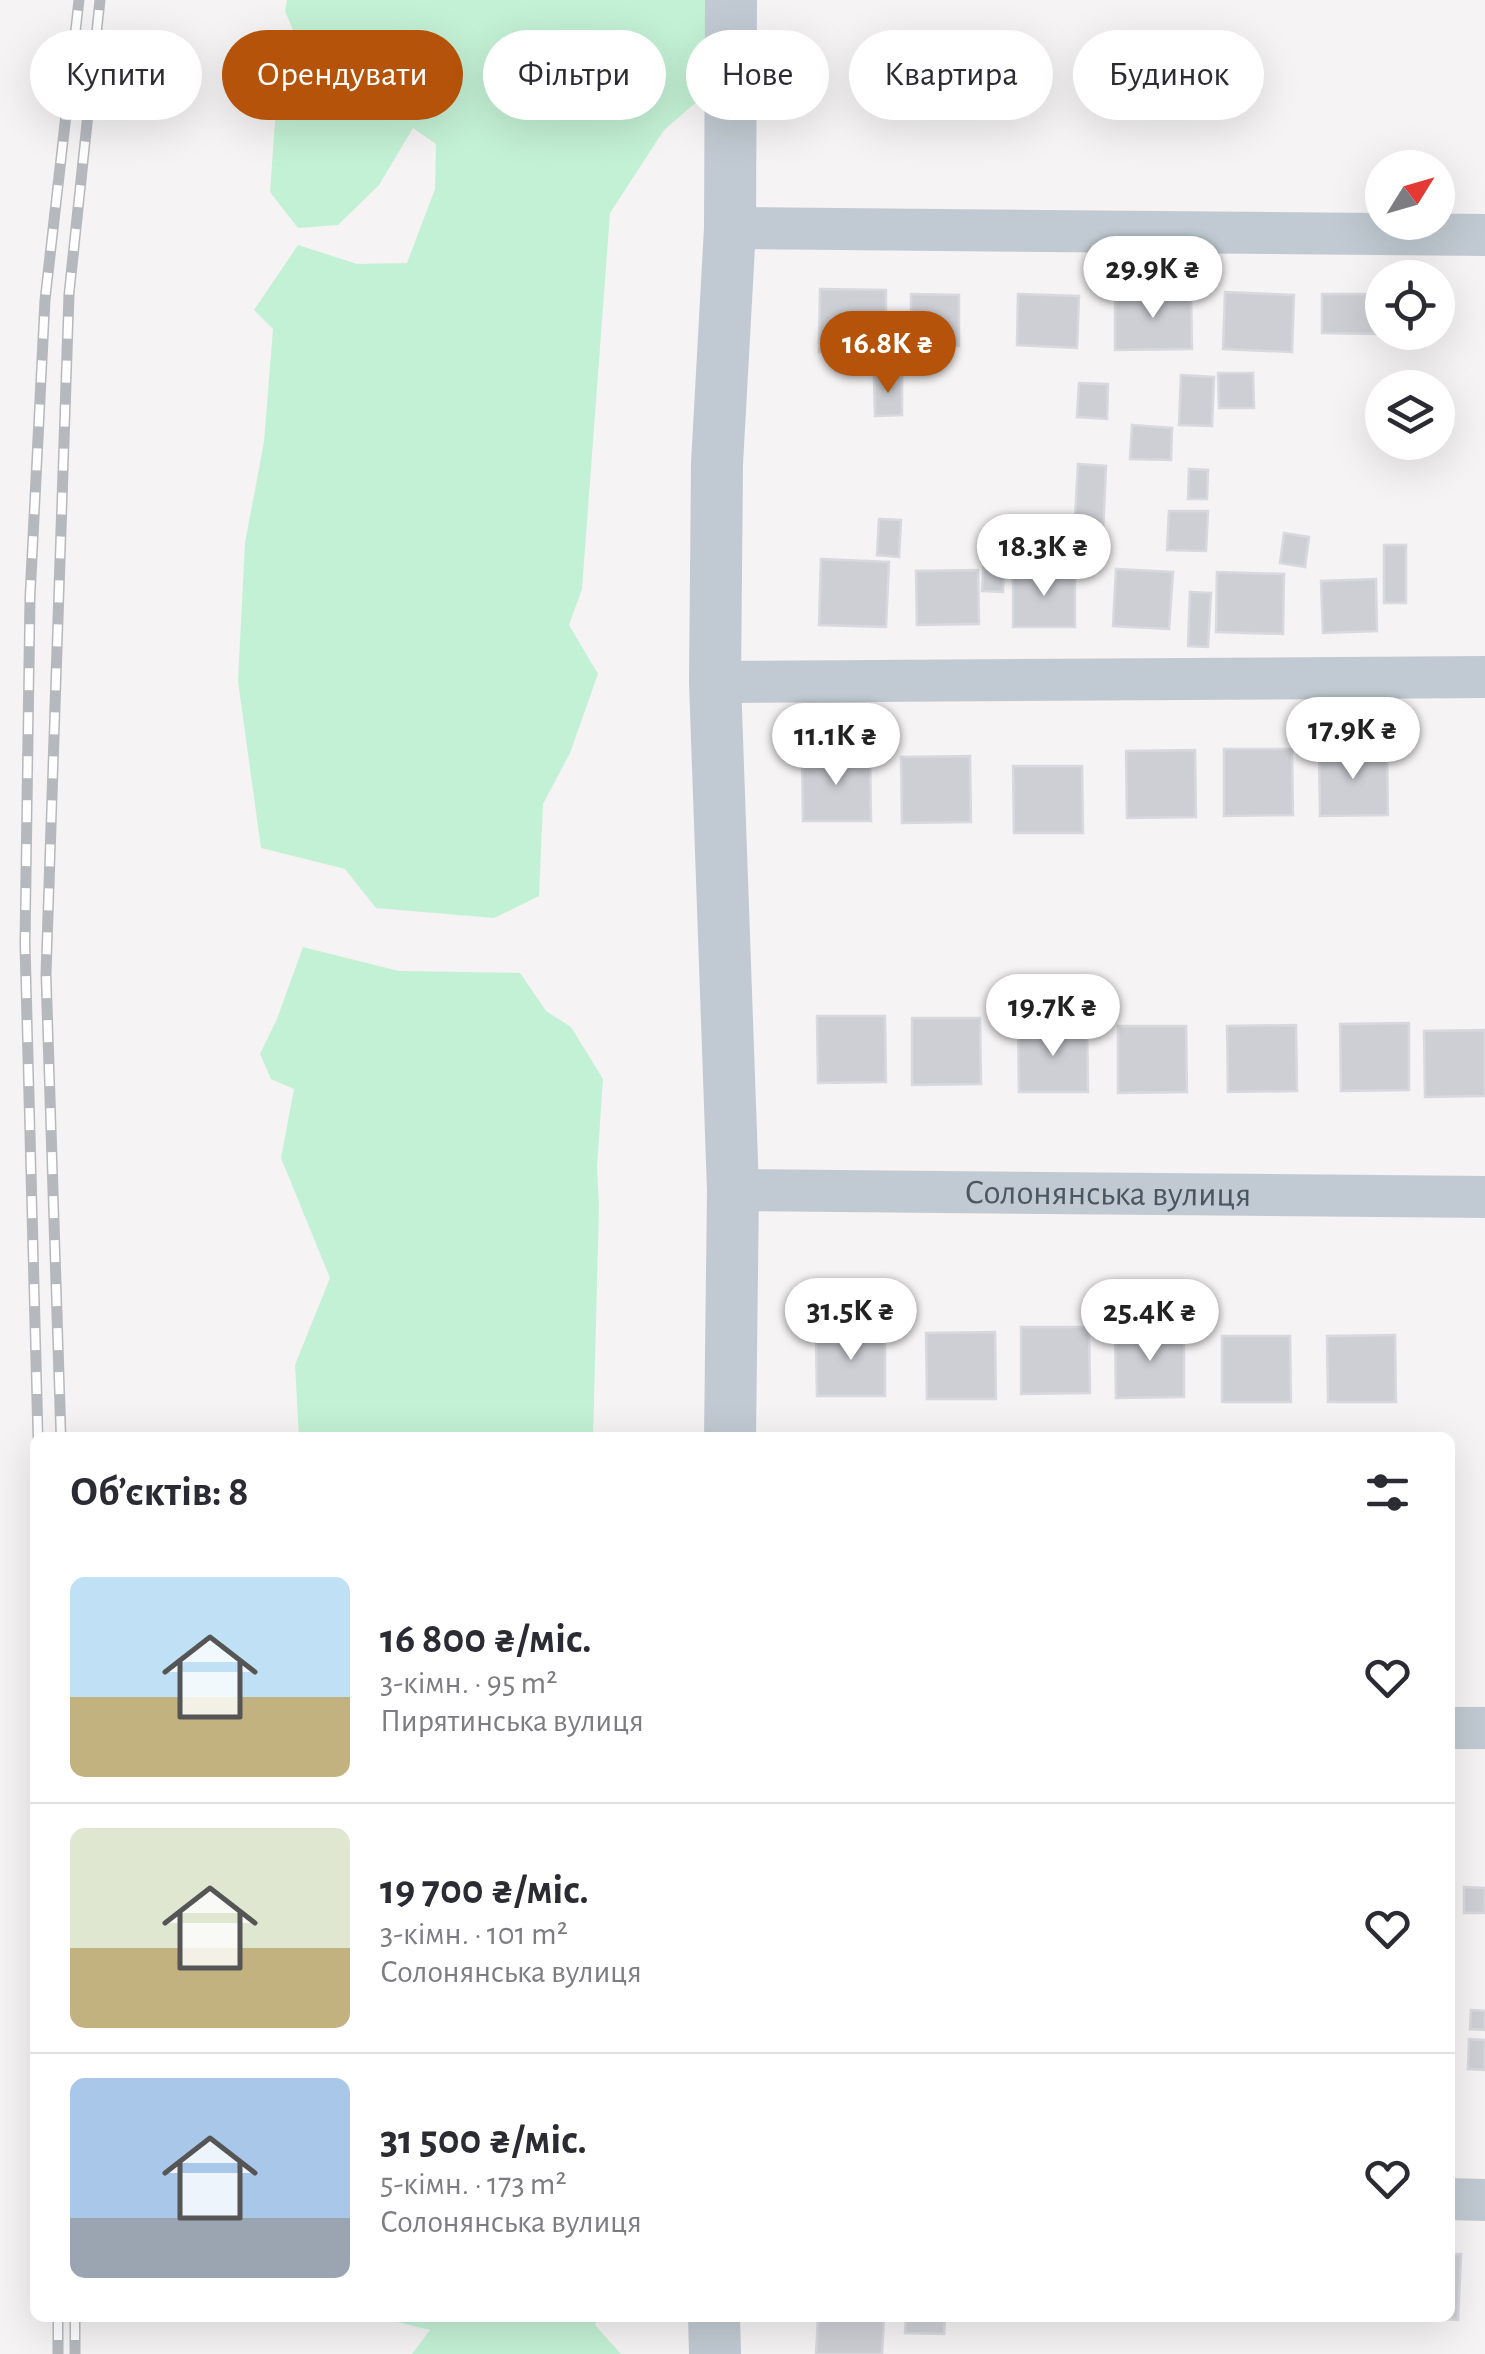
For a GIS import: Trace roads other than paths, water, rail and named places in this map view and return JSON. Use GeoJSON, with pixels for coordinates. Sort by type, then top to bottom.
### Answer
{"type":"FeatureCollection","features":[{"type":"Feature","properties":{"kind":"street"},"geometry":{"type":"LineString","coordinates":[[730,1432],[732,1190],[716,682],[717,464],[730,228],[731,0]]}},
{"type":"Feature","properties":{"kind":"street"},"geometry":{"type":"LineString","coordinates":[[730,228],[1485,235]]}},
{"type":"Feature","properties":{"kind":"street"},"geometry":{"type":"LineString","coordinates":[[716,682],[1485,677]]}},
{"type":"Feature","properties":{"kind":"street","name":"Солонянська вулиця"},"geometry":{"type":"LineString","coordinates":[[732,1190],[1485,1197]]}},
{"type":"Feature","properties":{"kind":"street"},"geometry":{"type":"LineString","coordinates":[[1455,1728],[1485,1728]]}},
{"type":"Feature","properties":{"kind":"street"},"geometry":{"type":"LineString","coordinates":[[1455,2200],[1485,2200]]}},
{"type":"Feature","properties":{"kind":"street"},"geometry":{"type":"LineString","coordinates":[[714,2322],[715,2354]]}},
{"type":"Feature","properties":{"kind":"railway"},"geometry":{"type":"LineString","coordinates":[[38,1432],[25,944],[30,597],[45,300],[79,0]]}},
{"type":"Feature","properties":{"kind":"railway"},"geometry":{"type":"LineString","coordinates":[[61,1432],[46,974],[69,294],[100,0]]}},
{"type":"Feature","properties":{"kind":"railway"},"geometry":{"type":"LineString","coordinates":[[58,2322],[58,2354]]}},
{"type":"Feature","properties":{"kind":"railway"},"geometry":{"type":"LineString","coordinates":[[75,2322],[75,2354]]}}]}
